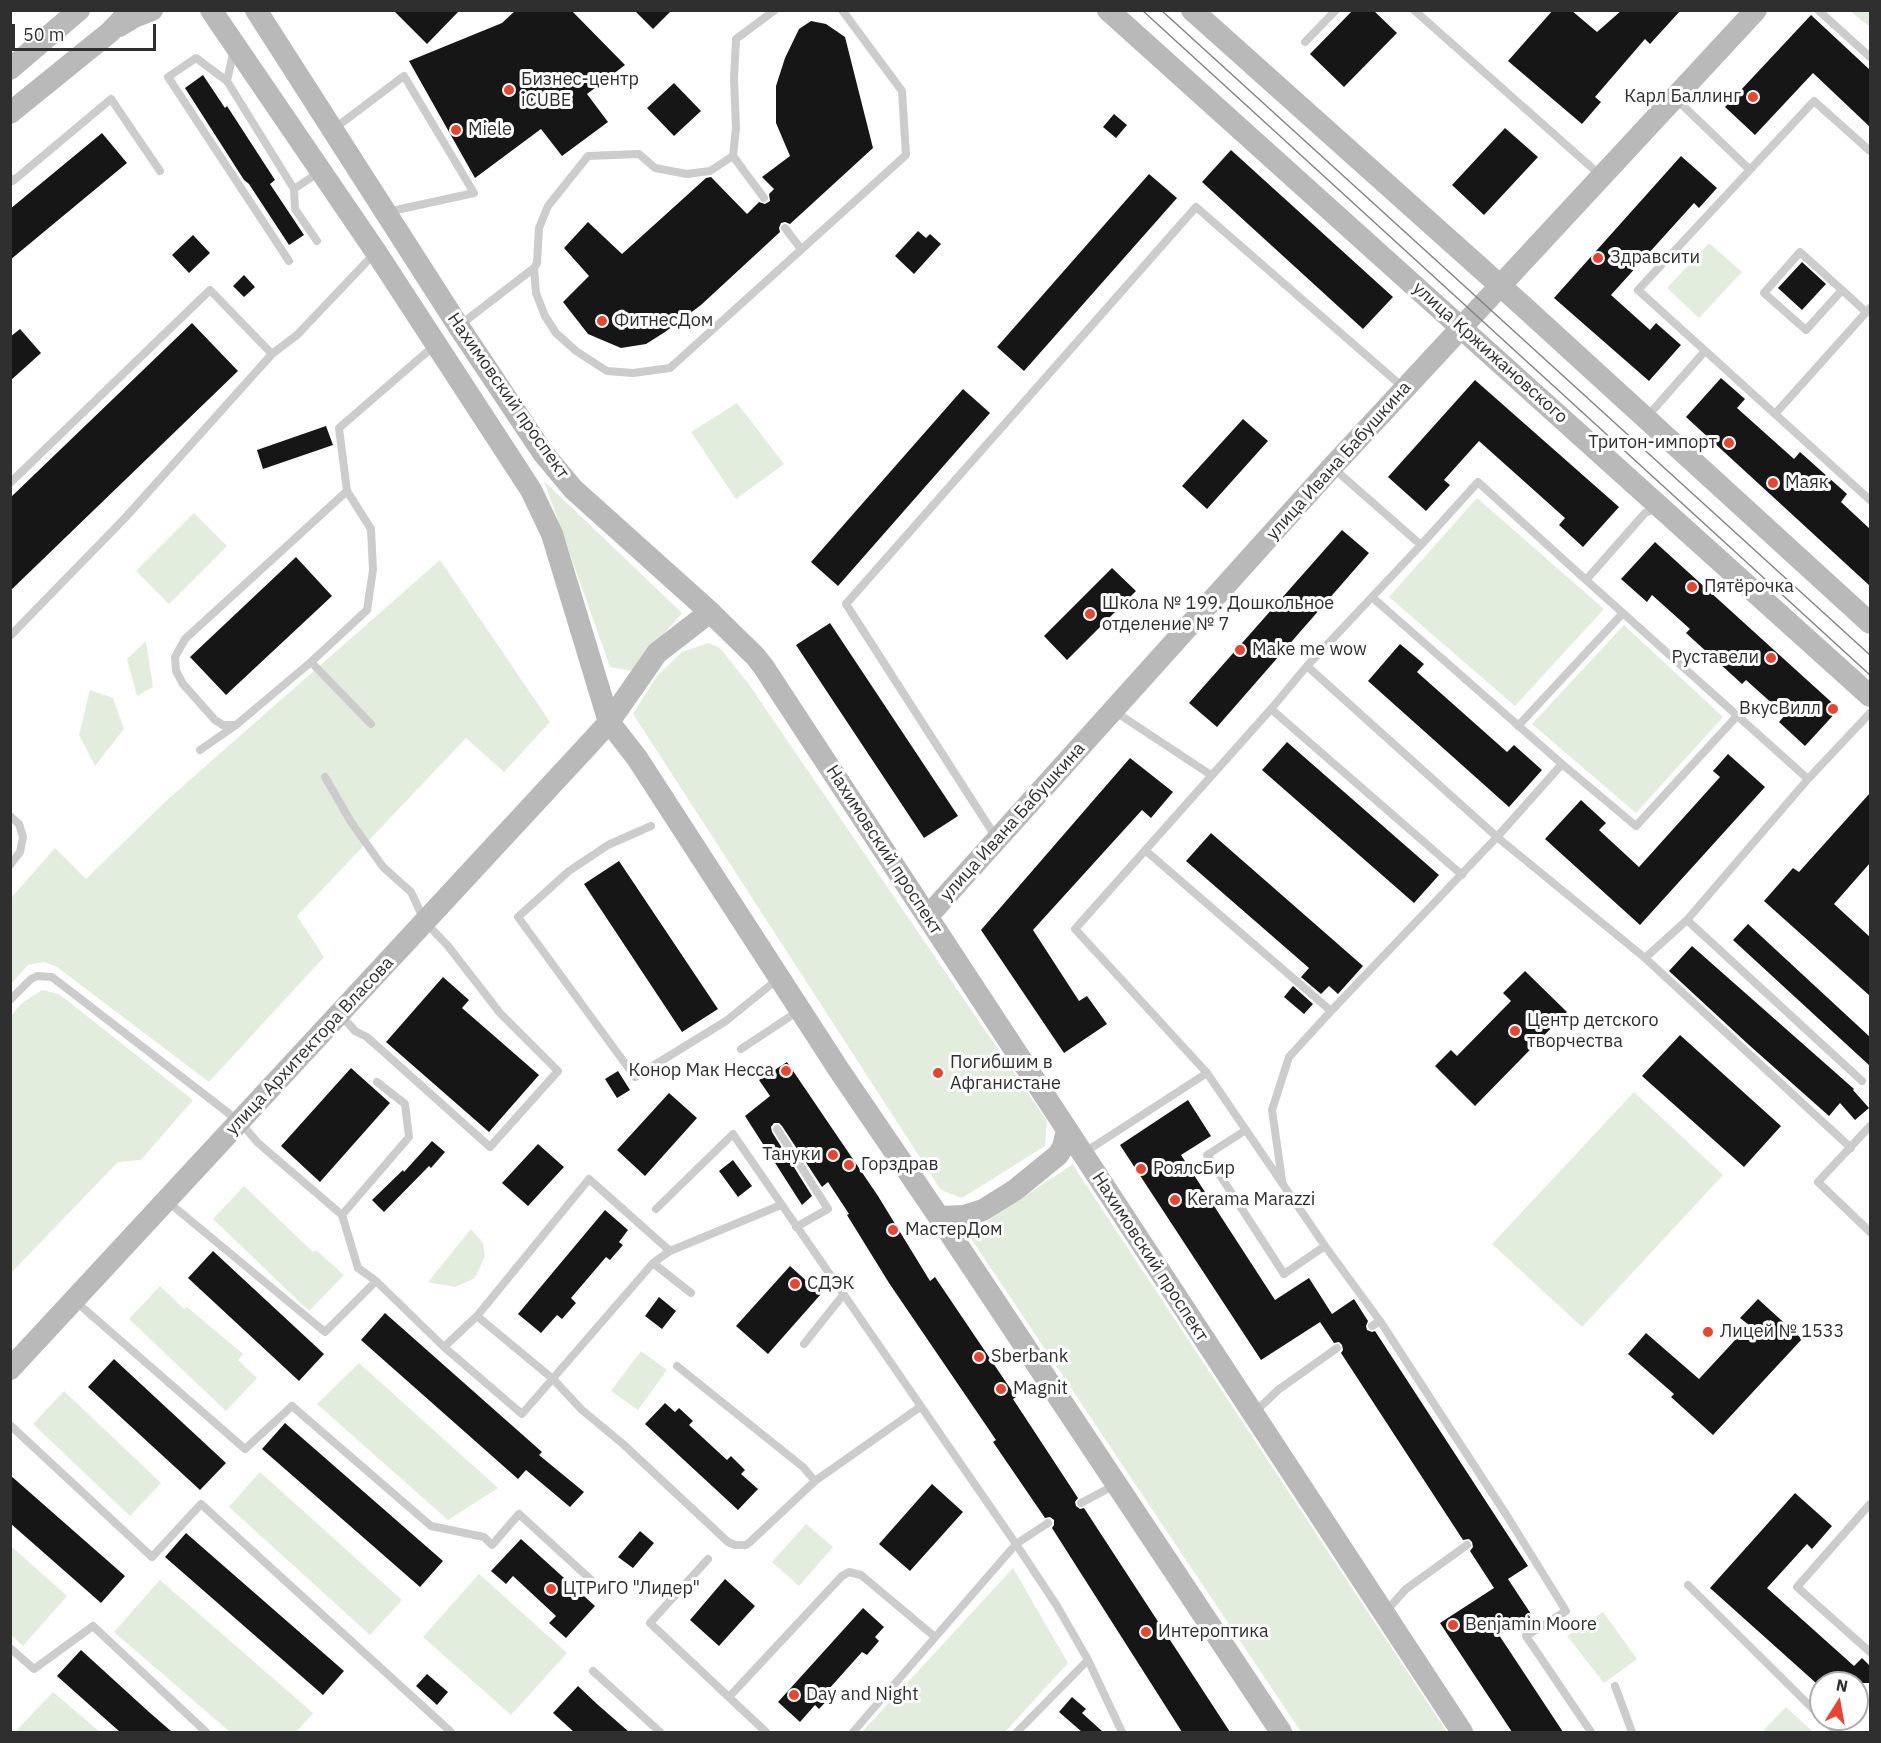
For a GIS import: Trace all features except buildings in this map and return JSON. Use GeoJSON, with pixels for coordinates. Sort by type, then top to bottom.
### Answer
{"type":"FeatureCollection","features":[{"type":"Feature","properties":{"kind":"street"},"geometry":{"type":"LineString","coordinates":[[16,64],[79,10]]}},
{"type":"Feature","properties":{"kind":"street"},"geometry":{"type":"LineString","coordinates":[[111,32],[131,10]]}},
{"type":"Feature","properties":{"kind":"street"},"geometry":{"type":"LineString","coordinates":[[10,113],[111,32],[134,17],[152,10]]}},
{"type":"Feature","properties":{"kind":"street"},"geometry":{"type":"LineString","coordinates":[[192,10],[216,18]]}},
{"type":"Feature","properties":{"kind":"street","name":"Нахимовский проспект"},"geometry":{"type":"LineString","coordinates":[[255,10],[543,453],[573,489],[710,612],[755,656],[928,916],[1462,1732]]}},
{"type":"Feature","properties":{"kind":"street","name":"улица Кржижановского"},"geometry":{"type":"LineString","coordinates":[[1108,10],[1870,696]]}},
{"type":"Feature","properties":{"kind":"street"},"geometry":{"type":"LineString","coordinates":[[1192,10],[1501,286],[1870,623]]}},
{"type":"Feature","properties":{"kind":"street","name":"улица Ивана Бабушкина"},"geometry":{"type":"LineString","coordinates":[[928,916],[1332,467],[1756,10]]}},
{"type":"Feature","properties":{"kind":"street","name":"Нахимовский проспект"},"geometry":{"type":"LineString","coordinates":[[216,18],[322,171],[531,490],[552,534],[609,722],[637,758],[800,1010],[1281,1732]]}},
{"type":"Feature","properties":{"kind":"street"},"geometry":{"type":"LineString","coordinates":[[16,64],[37,54],[45,56],[51,61],[54,69],[53,76],[48,83]]}},
{"type":"Feature","properties":{"kind":"street","name":"улица Архитектора Власова"},"geometry":{"type":"LineString","coordinates":[[10,1369],[609,722],[657,653],[710,612]]}},
{"type":"Feature","properties":{"kind":"street"},"geometry":{"type":"LineString","coordinates":[[939,1217],[964,1216],[983,1210],[1015,1190],[1058,1155],[1063,1147],[1066,1130]]}},
{"type":"Feature","properties":{"kind":"lane"},"geometry":{"type":"LineString","coordinates":[[764,198],[733,156],[736,128],[734,78],[736,39],[775,10]]}},
{"type":"Feature","properties":{"kind":"lane"},"geometry":{"type":"LineString","coordinates":[[534,268],[536,293],[545,316],[556,333],[576,351],[607,371],[633,373],[670,368],[906,155],[903,91],[842,10]]}},
{"type":"Feature","properties":{"kind":"lane"},"geometry":{"type":"LineString","coordinates":[[1305,42],[1336,10]]}},
{"type":"Feature","properties":{"kind":"lane"},"geometry":{"type":"LineString","coordinates":[[1414,10],[1602,177]]}},
{"type":"Feature","properties":{"kind":"lane"},"geometry":{"type":"LineString","coordinates":[[1818,10],[1870,57]]}},
{"type":"Feature","properties":{"kind":"lane"},"geometry":{"type":"LineString","coordinates":[[227,81],[234,46]]}},
{"type":"Feature","properties":{"kind":"lane"},"geometry":{"type":"LineString","coordinates":[[289,261],[168,77],[196,58],[227,81],[294,189],[295,209],[317,241]]}},
{"type":"Feature","properties":{"kind":"lane"},"geometry":{"type":"LineString","coordinates":[[332,130],[404,76],[474,193],[385,212]]}},
{"type":"Feature","properties":{"kind":"lane"},"geometry":{"type":"LineString","coordinates":[[1675,98],[1750,170]]}},
{"type":"Feature","properties":{"kind":"lane"},"geometry":{"type":"LineString","coordinates":[[10,178],[13,181],[111,99],[160,171]]}},
{"type":"Feature","properties":{"kind":"lane"},"geometry":{"type":"LineString","coordinates":[[1870,151],[1814,101],[1638,290],[1870,500]]}},
{"type":"Feature","properties":{"kind":"lane"},"geometry":{"type":"LineString","coordinates":[[459,327],[534,268],[537,263],[539,228],[548,206],[588,156],[639,154],[655,168],[687,174],[710,171],[733,156]]}},
{"type":"Feature","properties":{"kind":"lane"},"geometry":{"type":"LineString","coordinates":[[294,189],[322,171]]}},
{"type":"Feature","properties":{"kind":"lane"},"geometry":{"type":"LineString","coordinates":[[997,839],[846,604],[1196,207],[1405,389]]}},
{"type":"Feature","properties":{"kind":"lane"},"geometry":{"type":"LineString","coordinates":[[785,228],[801,249]]}},
{"type":"Feature","properties":{"kind":"lane"},"geometry":{"type":"LineString","coordinates":[[10,636],[125,518],[272,354],[297,335],[376,252]]}},
{"type":"Feature","properties":{"kind":"lane"},"geometry":{"type":"LineString","coordinates":[[1775,414],[1868,310],[1800,252],[1764,293],[1806,330],[1842,290]]}},
{"type":"Feature","properties":{"kind":"lane"},"geometry":{"type":"LineString","coordinates":[[10,483],[210,290],[272,354]]}},
{"type":"Feature","properties":{"kind":"lane"},"geometry":{"type":"LineString","coordinates":[[329,436],[436,344]]}},
{"type":"Feature","properties":{"kind":"lane"},"geometry":{"type":"LineString","coordinates":[[1646,418],[1705,351]]}},
{"type":"Feature","properties":{"kind":"lane"},"geometry":{"type":"LineString","coordinates":[[200,750],[236,725],[311,662],[367,610],[373,570],[371,529],[348,490],[339,428]]}},
{"type":"Feature","properties":{"kind":"lane"},"geometry":{"type":"LineString","coordinates":[[1332,467],[1421,545]]}},
{"type":"Feature","properties":{"kind":"lane"},"geometry":{"type":"LineString","coordinates":[[1591,1732],[1526,1636],[1566,1611],[1208,1073],[1075,929],[1307,666],[1373,598],[1478,482],[1808,779]]}},
{"type":"Feature","properties":{"kind":"lane"},"geometry":{"type":"LineString","coordinates":[[236,725],[223,725],[215,720],[183,684],[176,671],[175,657],[185,639],[348,490]]}},
{"type":"Feature","properties":{"kind":"lane"},"geometry":{"type":"LineString","coordinates":[[1586,580],[1645,513],[1661,507]]}},
{"type":"Feature","properties":{"kind":"lane"},"geometry":{"type":"LineString","coordinates":[[1373,598],[1636,826],[1737,716]]}},
{"type":"Feature","properties":{"kind":"lane"},"geometry":{"type":"LineString","coordinates":[[1518,726],[1623,613]]}},
{"type":"Feature","properties":{"kind":"lane"},"geometry":{"type":"LineString","coordinates":[[311,662],[371,724]]}},
{"type":"Feature","properties":{"kind":"lane"},"geometry":{"type":"LineString","coordinates":[[1307,666],[1497,837],[1645,958],[1851,1148]]}},
{"type":"Feature","properties":{"kind":"lane"},"geometry":{"type":"LineString","coordinates":[[1271,709],[1462,874]]}},
{"type":"Feature","properties":{"kind":"lane"},"geometry":{"type":"LineString","coordinates":[[1113,711],[1211,775]]}},
{"type":"Feature","properties":{"kind":"lane"},"geometry":{"type":"LineString","coordinates":[[1645,958],[1687,920],[1808,779],[1870,713]]}},
{"type":"Feature","properties":{"kind":"lane"},"geometry":{"type":"LineString","coordinates":[[1282,1184],[1272,1110],[1289,1057],[1330,1011],[1497,837],[1562,764]]}},
{"type":"Feature","properties":{"kind":"lane"},"geometry":{"type":"LineString","coordinates":[[325,777],[351,822],[383,867],[411,892],[425,922],[448,946],[500,1013],[558,1071],[490,1147],[367,1037],[356,1031],[340,1014]]}},
{"type":"Feature","properties":{"kind":"lane"},"geometry":{"type":"LineString","coordinates":[[10,816],[19,824],[23,837],[20,852],[10,865]]}},
{"type":"Feature","properties":{"kind":"lane"},"geometry":{"type":"LineString","coordinates":[[651,826],[608,845],[568,871],[518,917],[635,1077],[726,1021],[779,978]]}},
{"type":"Feature","properties":{"kind":"lane"},"geometry":{"type":"LineString","coordinates":[[1145,850],[1330,1011]]}},
{"type":"Feature","properties":{"kind":"lane"},"geometry":{"type":"LineString","coordinates":[[1687,920],[1862,1081]]}},
{"type":"Feature","properties":{"kind":"lane"},"geometry":{"type":"LineString","coordinates":[[10,1000],[31,978],[38,976],[52,978],[240,1122],[258,1143],[342,1215],[358,1268],[376,1281],[444,1347],[522,1414],[653,1263],[670,1251],[781,1205]]}},
{"type":"Feature","properties":{"kind":"lane"},"geometry":{"type":"LineString","coordinates":[[741,1049],[800,1010]]}},
{"type":"Feature","properties":{"kind":"lane"},"geometry":{"type":"LineString","coordinates":[[1082,1154],[1208,1073]]}},
{"type":"Feature","properties":{"kind":"lane"},"geometry":{"type":"LineString","coordinates":[[342,1215],[410,1137],[405,1104],[376,1082]]}},
{"type":"Feature","properties":{"kind":"lane"},"geometry":{"type":"LineString","coordinates":[[1870,1126],[1818,1182],[1870,1232]]}},
{"type":"Feature","properties":{"kind":"lane"},"geometry":{"type":"LineString","coordinates":[[777,1129],[828,1209],[796,1227]]}},
{"type":"Feature","properties":{"kind":"lane"},"geometry":{"type":"LineString","coordinates":[[1246,1130],[1207,1155],[1284,1274],[1325,1246]]}},
{"type":"Feature","properties":{"kind":"lane"},"geometry":{"type":"LineString","coordinates":[[656,1209],[733,1134],[1057,1606],[1088,1660],[1122,1732]]}},
{"type":"Feature","properties":{"kind":"lane"},"geometry":{"type":"LineString","coordinates":[[444,1347],[477,1316],[589,1179],[670,1251]]}},
{"type":"Feature","properties":{"kind":"lane"},"geometry":{"type":"LineString","coordinates":[[167,1201],[325,1332],[376,1281]]}},
{"type":"Feature","properties":{"kind":"lane"},"geometry":{"type":"LineString","coordinates":[[653,1263],[691,1293]]}},
{"type":"Feature","properties":{"kind":"lane"},"geometry":{"type":"LineString","coordinates":[[804,1344],[843,1294]]}},
{"type":"Feature","properties":{"kind":"lane"},"geometry":{"type":"LineString","coordinates":[[74,1300],[245,1449],[292,1406],[431,1526],[484,1537],[492,1545],[519,1514],[601,1589]]}},
{"type":"Feature","properties":{"kind":"lane"},"geometry":{"type":"LineString","coordinates":[[477,1316],[553,1379],[582,1410],[733,1545],[740,1546],[750,1542],[815,1481],[920,1407]]}},
{"type":"Feature","properties":{"kind":"lane"},"geometry":{"type":"LineString","coordinates":[[1253,1414],[1278,1390],[1338,1348]]}},
{"type":"Feature","properties":{"kind":"lane"},"geometry":{"type":"LineString","coordinates":[[677,1366],[803,1467],[815,1481]]}},
{"type":"Feature","properties":{"kind":"lane"},"geometry":{"type":"LineString","coordinates":[[10,1425],[152,1557],[201,1504],[451,1732]]}},
{"type":"Feature","properties":{"kind":"lane"},"geometry":{"type":"LineString","coordinates":[[1081,1503],[1116,1485]]}},
{"type":"Feature","properties":{"kind":"lane"},"geometry":{"type":"LineString","coordinates":[[1870,1504],[1797,1587],[1870,1652]]}},
{"type":"Feature","properties":{"kind":"lane"},"geometry":{"type":"LineString","coordinates":[[853,1732],[1016,1544],[1048,1523]]}},
{"type":"Feature","properties":{"kind":"lane"},"geometry":{"type":"LineString","coordinates":[[1384,1614],[1406,1589],[1467,1545]]}},
{"type":"Feature","properties":{"kind":"lane"},"geometry":{"type":"LineString","coordinates":[[708,1559],[650,1623],[766,1732]]}},
{"type":"Feature","properties":{"kind":"lane"},"geometry":{"type":"LineString","coordinates":[[729,1697],[842,1576],[849,1572],[861,1575],[935,1637]]}},
{"type":"Feature","properties":{"kind":"lane"},"geometry":{"type":"LineString","coordinates":[[1688,1585],[1809,1705]]}},
{"type":"Feature","properties":{"kind":"lane"},"geometry":{"type":"LineString","coordinates":[[10,1647],[34,1669],[93,1626],[206,1732]]}},
{"type":"Feature","properties":{"kind":"lane"},"geometry":{"type":"LineString","coordinates":[[1017,1732],[1088,1660]]}},
{"type":"Feature","properties":{"kind":"lane"},"geometry":{"type":"LineString","coordinates":[[593,1671],[660,1732]]}},
{"type":"Feature","properties":{"kind":"lane"},"geometry":{"type":"LineString","coordinates":[[1615,1686],[1629,1732]]}},
{"type":"Feature","properties":{"kind":"green space"},"geometry":{"type":"Polygon","coordinates":[[[1850,11],[1870,11],[1870,27],[1850,11]]]}},
{"type":"Feature","properties":{"kind":"green space"},"geometry":{"type":"Polygon","coordinates":[[[1709,243],[1742,272],[1699,318],[1667,288],[1709,243]]]}},
{"type":"Feature","properties":{"kind":"green space"},"geometry":{"type":"Polygon","coordinates":[[[737,403],[784,464],[736,499],[691,432],[737,403]]]}},
{"type":"Feature","properties":{"kind":"green space"},"geometry":{"type":"Polygon","coordinates":[[[544,481],[682,613],[632,671],[610,667],[544,481]]]}},
{"type":"Feature","properties":{"kind":"green space"},"geometry":{"type":"Polygon","coordinates":[[[1477,498],[1604,609],[1515,706],[1389,597],[1477,498]]]}},
{"type":"Feature","properties":{"kind":"green space"},"geometry":{"type":"Polygon","coordinates":[[[194,513],[227,546],[169,604],[136,571],[194,513]]]}},
{"type":"Feature","properties":{"kind":"green space"},"geometry":{"type":"Polygon","coordinates":[[[440,560],[550,722],[504,772],[466,738],[297,916],[324,957],[209,1082],[57,967],[44,962],[28,965],[11,984],[11,898],[55,848],[86,879],[167,800],[440,560]]]}},
{"type":"Feature","properties":{"kind":"green space"},"geometry":{"type":"Polygon","coordinates":[[[1624,625],[1723,717],[1636,813],[1532,724],[1624,625]]]}},
{"type":"Feature","properties":{"kind":"green space"},"geometry":{"type":"Polygon","coordinates":[[[146,641],[153,687],[137,696],[127,659],[146,641]]]}},
{"type":"Feature","properties":{"kind":"green space"},"geometry":{"type":"Polygon","coordinates":[[[708,643],[720,648],[748,683],[1047,1121],[1045,1146],[962,1198],[941,1190],[633,714],[657,676],[682,652],[708,643]]]}},
{"type":"Feature","properties":{"kind":"green space"},"geometry":{"type":"Polygon","coordinates":[[[90,690],[113,698],[124,729],[95,766],[79,735],[90,690]]]}},
{"type":"Feature","properties":{"kind":"green space"},"geometry":{"type":"Polygon","coordinates":[[[42,990],[59,994],[193,1100],[141,1160],[118,1162],[11,1273],[11,1016],[21,1004],[42,990]]]}},
{"type":"Feature","properties":{"kind":"green space"},"geometry":{"type":"Polygon","coordinates":[[[1634,1092],[1723,1175],[1582,1327],[1492,1244],[1634,1092]]]}},
{"type":"Feature","properties":{"kind":"green space"},"geometry":{"type":"Polygon","coordinates":[[[1073,1164],[1447,1732],[1301,1732],[968,1234],[1073,1164]]]}},
{"type":"Feature","properties":{"kind":"green space"},"geometry":{"type":"Polygon","coordinates":[[[244,1186],[313,1252],[316,1250],[344,1275],[309,1311],[213,1219],[244,1186]]]}},
{"type":"Feature","properties":{"kind":"green space"},"geometry":{"type":"Polygon","coordinates":[[[471,1229],[483,1243],[485,1256],[475,1278],[455,1287],[428,1282],[471,1229]]]}},
{"type":"Feature","properties":{"kind":"green space"},"geometry":{"type":"Polygon","coordinates":[[[160,1286],[184,1309],[187,1307],[243,1354],[238,1360],[257,1378],[226,1411],[129,1319],[160,1286]]]}},
{"type":"Feature","properties":{"kind":"green space"},"geometry":{"type":"Polygon","coordinates":[[[641,1351],[667,1370],[638,1410],[611,1391],[641,1351]]]}},
{"type":"Feature","properties":{"kind":"green space"},"geometry":{"type":"Polygon","coordinates":[[[359,1363],[498,1488],[448,1520],[317,1404],[359,1363]]]}},
{"type":"Feature","properties":{"kind":"green space"},"geometry":{"type":"Polygon","coordinates":[[[64,1391],[161,1483],[130,1516],[33,1424],[64,1391]]]}},
{"type":"Feature","properties":{"kind":"green space"},"geometry":{"type":"Polygon","coordinates":[[[260,1472],[402,1600],[370,1635],[229,1507],[260,1472]]]}},
{"type":"Feature","properties":{"kind":"green space"},"geometry":{"type":"Polygon","coordinates":[[[806,1524],[833,1547],[799,1586],[772,1562],[806,1524]]]}},
{"type":"Feature","properties":{"kind":"green space"},"geometry":{"type":"Polygon","coordinates":[[[10,1545],[67,1596],[23,1646],[11,1635],[10,1545]]]}},
{"type":"Feature","properties":{"kind":"green space"},"geometry":{"type":"Polygon","coordinates":[[[1013,1568],[1068,1663],[1005,1732],[862,1732],[1013,1568]]]}},
{"type":"Feature","properties":{"kind":"green space"},"geometry":{"type":"Polygon","coordinates":[[[479,1574],[567,1653],[511,1715],[423,1637],[479,1574]]]}},
{"type":"Feature","properties":{"kind":"green space"},"geometry":{"type":"Polygon","coordinates":[[[160,1580],[313,1713],[296,1732],[230,1732],[114,1632],[160,1580]]]}},
{"type":"Feature","properties":{"kind":"green space"},"geometry":{"type":"Polygon","coordinates":[[[1603,1612],[1637,1659],[1604,1683],[1567,1636],[1603,1612]]]}},
{"type":"Feature","properties":{"kind":"green space"},"geometry":{"type":"Polygon","coordinates":[[[53,1692],[100,1732],[15,1732],[53,1692]]]}},
{"type":"Feature","properties":{"kind":"green space"},"geometry":{"type":"Polygon","coordinates":[[[1786,1707],[1809,1728],[1809,1731],[1813,1732],[1762,1732],[1786,1707]]]}},
{"type":"Feature","properties":{"kind":"tram line"},"geometry":{"type":"LineString","coordinates":[[1142,10],[1870,675]]}},
{"type":"Feature","properties":{"kind":"tram line"},"geometry":{"type":"LineString","coordinates":[[1161,10],[1870,655]]}},
{"type":"Feature","properties":{"kind":"place","name":"Бизнес-центр iCUBE"},"geometry":{"type":"Point","coordinates":[509,90]}},
{"type":"Feature","properties":{"kind":"place","name":"Карл Баллинг"},"geometry":{"type":"Point","coordinates":[1753,97]}},
{"type":"Feature","properties":{"kind":"place","name":"Miele"},"geometry":{"type":"Point","coordinates":[456,130]}},
{"type":"Feature","properties":{"kind":"place","name":"Здравсити"},"geometry":{"type":"Point","coordinates":[1598,258]}},
{"type":"Feature","properties":{"kind":"place","name":"ФитнесДом"},"geometry":{"type":"Point","coordinates":[602,321]}},
{"type":"Feature","properties":{"kind":"place","name":"Тритон-импорт"},"geometry":{"type":"Point","coordinates":[1729,443]}},
{"type":"Feature","properties":{"kind":"place","name":"Маяк"},"geometry":{"type":"Point","coordinates":[1773,483]}},
{"type":"Feature","properties":{"kind":"place","name":"Пятёрочка"},"geometry":{"type":"Point","coordinates":[1692,587]}},
{"type":"Feature","properties":{"kind":"place","name":"Школа № 199. Дошкольное отделение № 7"},"geometry":{"type":"Point","coordinates":[1090,614]}},
{"type":"Feature","properties":{"kind":"place","name":"Make me wow"},"geometry":{"type":"Point","coordinates":[1240,650]}},
{"type":"Feature","properties":{"kind":"place","name":"Руставели"},"geometry":{"type":"Point","coordinates":[1771,658]}},
{"type":"Feature","properties":{"kind":"place","name":"ВкусВилл"},"geometry":{"type":"Point","coordinates":[1833,709]}},
{"type":"Feature","properties":{"kind":"place","name":"Центр детского творчества"},"geometry":{"type":"Point","coordinates":[1515,1031]}},
{"type":"Feature","properties":{"kind":"place","name":"Конор Мак Несса"},"geometry":{"type":"Point","coordinates":[786,1071]}},
{"type":"Feature","properties":{"kind":"place","name":"Погибшим в Афганистане"},"geometry":{"type":"Point","coordinates":[938,1073]}},
{"type":"Feature","properties":{"kind":"place","name":"Тануки"},"geometry":{"type":"Point","coordinates":[833,1155]}},
{"type":"Feature","properties":{"kind":"place","name":"Горздрав"},"geometry":{"type":"Point","coordinates":[849,1165]}},
{"type":"Feature","properties":{"kind":"place","name":"РоялсБир"},"geometry":{"type":"Point","coordinates":[1141,1169]}},
{"type":"Feature","properties":{"kind":"place","name":"Kerama Marazzi"},"geometry":{"type":"Point","coordinates":[1175,1200]}},
{"type":"Feature","properties":{"kind":"place","name":"МастерДом"},"geometry":{"type":"Point","coordinates":[893,1230]}},
{"type":"Feature","properties":{"kind":"place","name":"СДЭК"},"geometry":{"type":"Point","coordinates":[795,1284]}},
{"type":"Feature","properties":{"kind":"place","name":"Лицей № 1533"},"geometry":{"type":"Point","coordinates":[1708,1332]}},
{"type":"Feature","properties":{"kind":"place","name":"Sberbank"},"geometry":{"type":"Point","coordinates":[979,1357]}},
{"type":"Feature","properties":{"kind":"place","name":"Magnit"},"geometry":{"type":"Point","coordinates":[1001,1389]}},
{"type":"Feature","properties":{"kind":"place","name":"ЦТРиГО \"Лидер\""},"geometry":{"type":"Point","coordinates":[551,1589]}},
{"type":"Feature","properties":{"kind":"place","name":"Benjamin Moore"},"geometry":{"type":"Point","coordinates":[1453,1625]}},
{"type":"Feature","properties":{"kind":"place","name":"Интероптика"},"geometry":{"type":"Point","coordinates":[1146,1632]}},
{"type":"Feature","properties":{"kind":"place","name":"Day and Night"},"geometry":{"type":"Point","coordinates":[794,1695]}}]}
